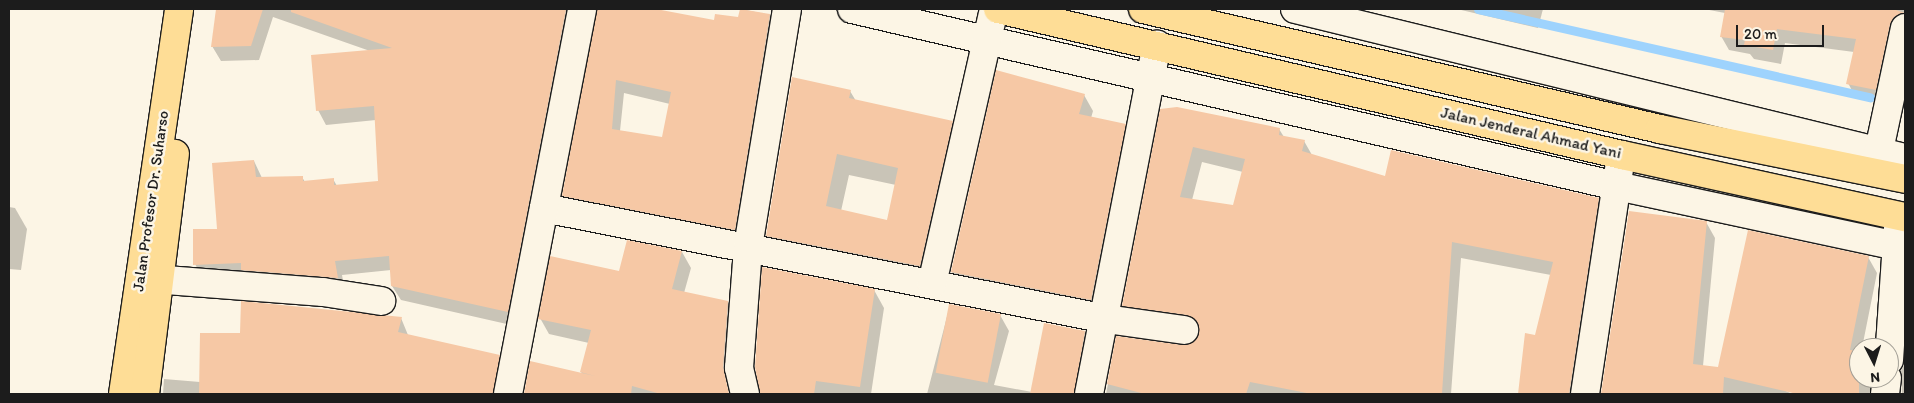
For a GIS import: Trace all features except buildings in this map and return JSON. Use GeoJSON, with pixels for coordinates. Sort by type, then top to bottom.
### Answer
{"type":"FeatureCollection","features":[{"type":"Feature","properties":{"kind":"main road","name":"Jalan Profesor Dr. Suharso"},"geometry":{"type":"LineString","coordinates":[[144,394],[151,278],[179,9]]}},
{"type":"Feature","properties":{"kind":"main road","name":"Jalan Profesor Dr. Suharso"},"geometry":{"type":"LineString","coordinates":[[123,394],[151,278],[196,9]]}},
{"type":"Feature","properties":{"kind":"main road","name":"Jalan Jenderal Ahmad Yani"},"geometry":{"type":"LineString","coordinates":[[998,9],[1622,155],[1902,216]]}},
{"type":"Feature","properties":{"kind":"main road","name":"Jalan Jenderal Ahmad Yani"},"geometry":{"type":"LineString","coordinates":[[1154,11],[1660,128],[1785,143],[1876,163],[1905,180]]}},
{"type":"Feature","properties":{"kind":"street"},"geometry":{"type":"LineString","coordinates":[[508,394],[582,9]]}},
{"type":"Feature","properties":{"kind":"street"},"geometry":{"type":"LineString","coordinates":[[749,393],[739,368],[748,247],[787,9]]}},
{"type":"Feature","properties":{"kind":"street"},"geometry":{"type":"LineString","coordinates":[[852,9],[1149,80],[1616,186],[1901,247]]}},
{"type":"Feature","properties":{"kind":"street"},"geometry":{"type":"LineString","coordinates":[[932,284],[994,9]]}},
{"type":"Feature","properties":{"kind":"street"},"geometry":{"type":"LineString","coordinates":[[1294,9],[1666,102],[1785,143]]}},
{"type":"Feature","properties":{"kind":"street"},"geometry":{"type":"LineString","coordinates":[[1905,28],[1876,163],[1905,158]]}},
{"type":"Feature","properties":{"kind":"street"},"geometry":{"type":"LineString","coordinates":[[1381,64],[1388,31]]}},
{"type":"Feature","properties":{"kind":"street"},"geometry":{"type":"LineString","coordinates":[[1089,394],[1106,319],[1157,45]]}},
{"type":"Feature","properties":{"kind":"street"},"geometry":{"type":"LineString","coordinates":[[1506,93],[1512,62]]}},
{"type":"Feature","properties":{"kind":"street"},"geometry":{"type":"LineString","coordinates":[[1660,128],[1666,102]]}},
{"type":"Feature","properties":{"kind":"street"},"geometry":{"type":"LineString","coordinates":[[1436,145],[1446,113]]}},
{"type":"Feature","properties":{"kind":"street"},"geometry":{"type":"LineString","coordinates":[[1585,394],[1622,155]]}},
{"type":"Feature","properties":{"kind":"street"},"geometry":{"type":"LineString","coordinates":[[544,208],[1106,319],[1184,330]]}},
{"type":"Feature","properties":{"kind":"street"},"geometry":{"type":"LineString","coordinates":[[1891,338],[1901,247],[1902,216]]}},
{"type":"Feature","properties":{"kind":"street"},"geometry":{"type":"LineString","coordinates":[[151,278],[322,292],[381,301]]}},
{"type":"Feature","properties":{"kind":"waterway"},"geometry":{"type":"LineString","coordinates":[[1478,9],[1870,97]]}}]}
